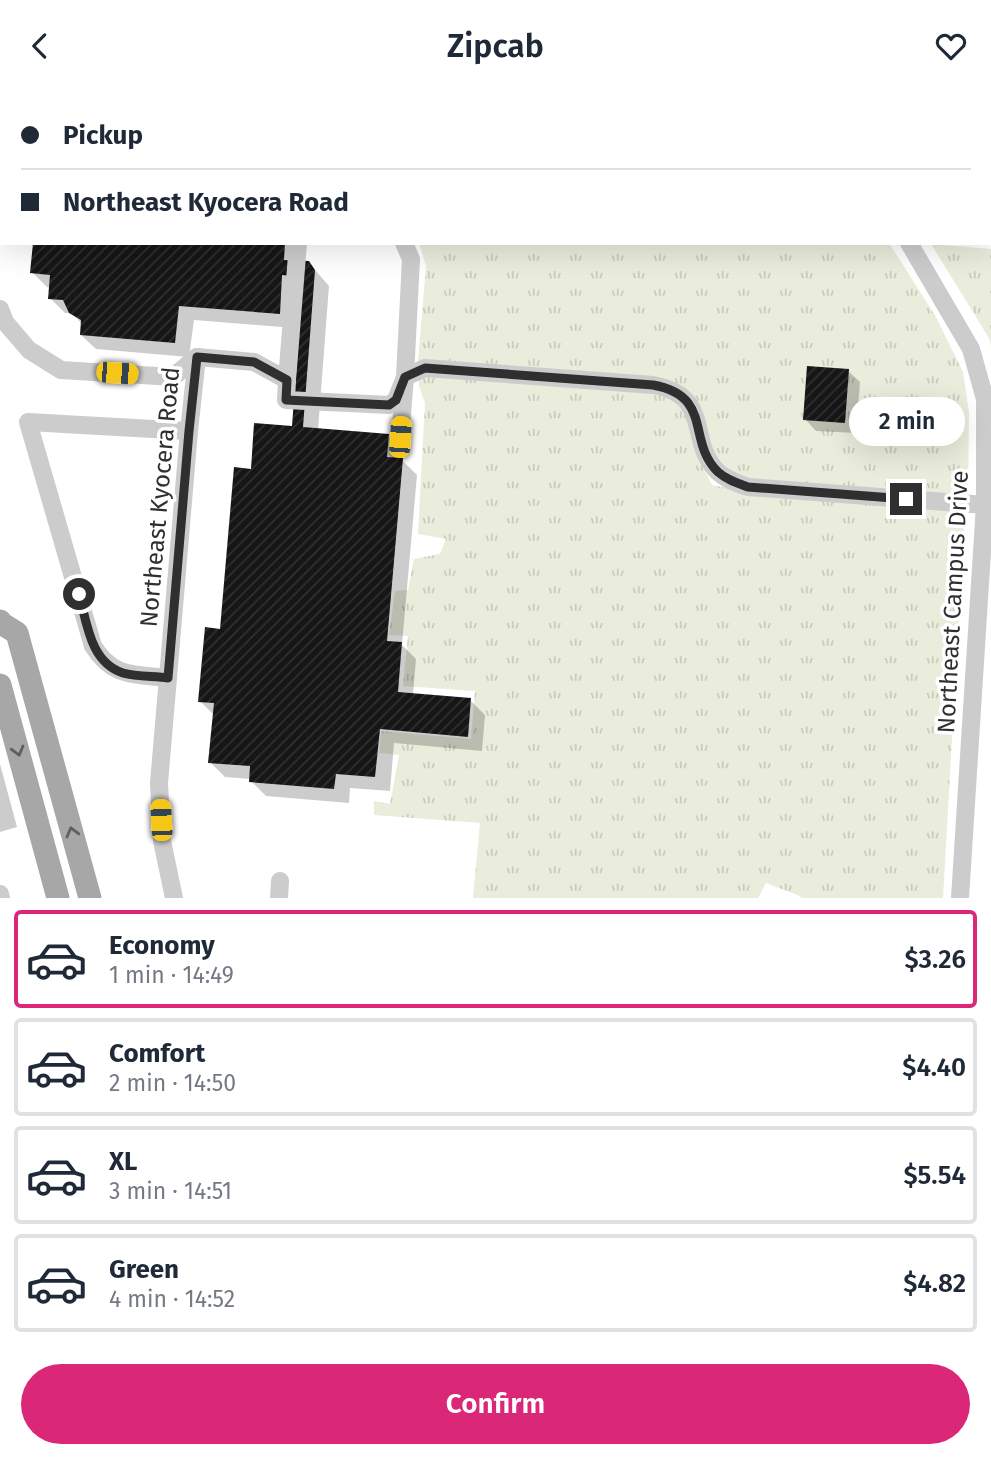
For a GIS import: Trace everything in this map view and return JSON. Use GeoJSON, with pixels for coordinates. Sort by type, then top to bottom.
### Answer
{"type":"FeatureCollection","features":[{"type":"Feature","properties":{"kind":"main road"},"geometry":{"type":"LineString","coordinates":[[0,623],[17,633],[90,898]]}},
{"type":"Feature","properties":{"kind":"main road"},"geometry":{"type":"LineString","coordinates":[[0,685],[58,898]]}},
{"type":"Feature","properties":{"kind":"street"},"geometry":{"type":"LineString","coordinates":[[287,380],[298,245]]}},
{"type":"Feature","properties":{"kind":"street"},"geometry":{"type":"LineString","coordinates":[[400,437],[411,259],[405,245]]}},
{"type":"Feature","properties":{"kind":"street","name":"Northeast Campus Drive"},"geometry":{"type":"LineString","coordinates":[[910,245],[971,349],[985,399],[985,505],[960,898]]}},
{"type":"Feature","properties":{"kind":"street"},"geometry":{"type":"LineString","coordinates":[[0,309],[5,321],[29,350],[61,370],[173,377],[197,357]]}},
{"type":"Feature","properties":{"kind":"street","name":"Northeast Kyocera Road"},"geometry":{"type":"LineString","coordinates":[[174,898],[162,841],[159,783],[197,357],[254,362],[287,380],[286,400],[389,405],[396,400],[405,377]]}},
{"type":"Feature","properties":{"kind":"street"},"geometry":{"type":"LineString","coordinates":[[405,377],[425,368],[668,388],[682,396],[692,407],[709,460],[719,473],[732,482],[748,487],[985,505]]}},
{"type":"Feature","properties":{"kind":"street"},"geometry":{"type":"LineString","coordinates":[[168,678],[118,671],[101,658],[93,646],[28,422],[189,431]]}},
{"type":"Feature","properties":{"kind":"green space"},"geometry":{"type":"Polygon","coordinates":[[[420,245],[890,245],[936,317],[963,372],[969,412],[968,498],[754,482],[734,476],[715,459],[699,405],[681,386],[670,382],[418,361],[426,266],[420,245]]]}},
{"type":"Feature","properties":{"kind":"green space"},"geometry":{"type":"Polygon","coordinates":[[[932,245],[991,249],[991,346],[989,338],[932,245]]]}},
{"type":"Feature","properties":{"kind":"green space"},"geometry":{"type":"Polygon","coordinates":[[[419,376],[657,393],[679,403],[690,414],[701,463],[712,485],[771,497],[965,507],[943,898],[801,898],[766,883],[758,898],[473,898],[480,823],[374,815],[374,801],[390,804],[399,755],[379,753],[381,731],[471,739],[475,691],[403,686],[408,636],[389,635],[395,591],[408,590],[414,559],[440,554],[446,539],[418,534],[425,403],[419,386],[419,376]]]}},
{"type":"Feature","properties":{"kind":"building"},"geometry":{"type":"Polygon","coordinates":[[[33,245],[285,245],[284,260],[309,261],[315,270],[303,427],[389,434],[387,457],[403,458],[387,641],[402,642],[398,692],[471,698],[468,737],[380,729],[375,777],[336,774],[334,789],[249,782],[250,766],[208,763],[214,703],[198,702],[205,627],[220,629],[234,467],[251,469],[254,423],[292,426],[303,281],[301,277],[282,275],[280,314],[179,306],[175,343],[80,335],[81,320],[69,313],[63,300],[48,299],[50,275],[30,273],[33,245]]]}},
{"type":"Feature","properties":{"kind":"building"},"geometry":{"type":"Polygon","coordinates":[[[807,366],[849,369],[845,423],[803,420],[807,366]]]}},
{"type":"Feature","properties":{"kind":"route"},"geometry":{"type":"LineString","coordinates":[[79,594],[93,646],[101,658],[112,668],[125,673],[168,678],[197,357],[254,362],[287,380],[286,400],[389,405],[396,400],[405,377],[425,368],[668,388],[682,396],[692,407],[709,460],[719,473],[732,482],[748,487],[906,499]]}}]}
